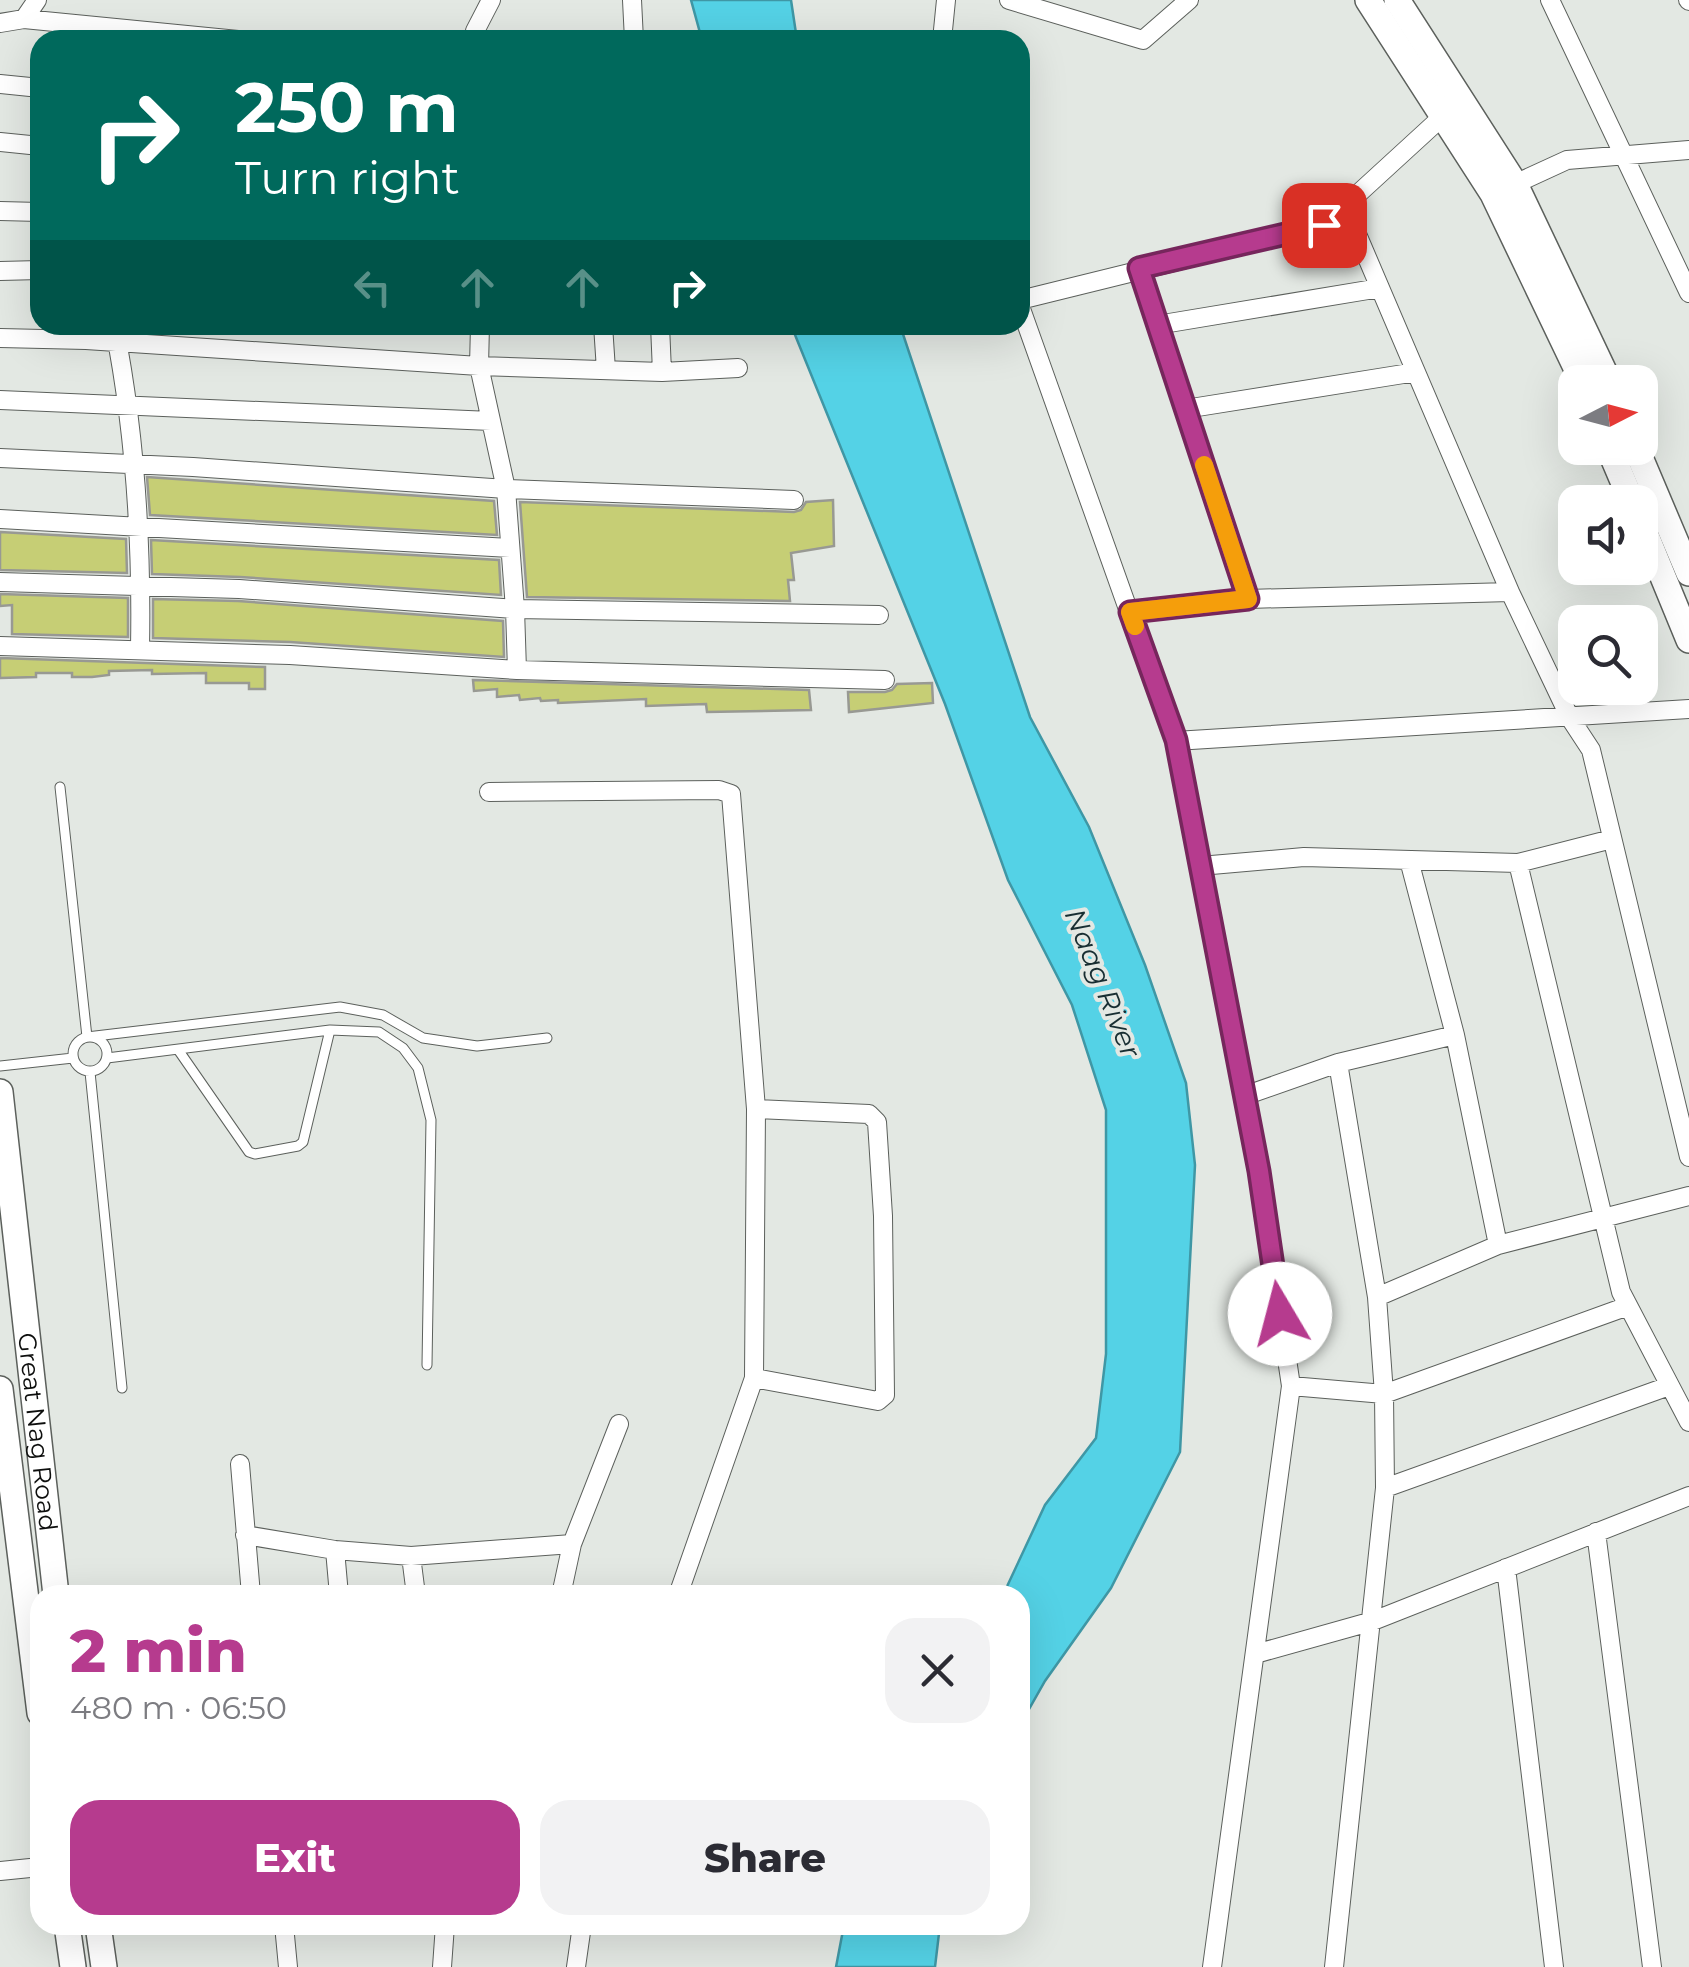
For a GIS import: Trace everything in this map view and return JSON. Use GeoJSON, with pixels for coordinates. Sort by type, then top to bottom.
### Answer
{"type":"FeatureCollection","features":[{"type":"Feature","properties":{"kind":"main road"},"geometry":{"type":"LineString","coordinates":[[1368,0],[1443,116],[1504,189],[1575,365]]}},
{"type":"Feature","properties":{"kind":"main road"},"geometry":{"type":"LineString","coordinates":[[1397,0],[1599,365]]}},
{"type":"Feature","properties":{"kind":"main road"},"geometry":{"type":"LineString","coordinates":[[1643,465],[1689,573]]}},
{"type":"Feature","properties":{"kind":"main road"},"geometry":{"type":"LineString","coordinates":[[1658,565],[1689,640]]}},
{"type":"Feature","properties":{"kind":"main road","name":"Great Nag Road"},"geometry":{"type":"LineString","coordinates":[[0,1092],[55,1585]]}},
{"type":"Feature","properties":{"kind":"main road","name":"Great Nag Road"},"geometry":{"type":"LineString","coordinates":[[0,1389],[30,1632]]}},
{"type":"Feature","properties":{"kind":"main road"},"geometry":{"type":"LineString","coordinates":[[68,1935],[73,1967]]}},
{"type":"Feature","properties":{"kind":"main road"},"geometry":{"type":"LineString","coordinates":[[99,1935],[104,1967]]}},
{"type":"Feature","properties":{"kind":"street"},"geometry":{"type":"LineString","coordinates":[[24,19],[37,0]]}},
{"type":"Feature","properties":{"kind":"street"},"geometry":{"type":"LineString","coordinates":[[476,30],[492,0]]}},
{"type":"Feature","properties":{"kind":"street"},"geometry":{"type":"LineString","coordinates":[[632,0],[634,30]]}},
{"type":"Feature","properties":{"kind":"street"},"geometry":{"type":"LineString","coordinates":[[943,30],[946,0]]}},
{"type":"Feature","properties":{"kind":"street"},"geometry":{"type":"LineString","coordinates":[[1009,0],[1143,40],[1189,0]]}},
{"type":"Feature","properties":{"kind":"street"},"geometry":{"type":"LineString","coordinates":[[1550,0],[1689,293]]}},
{"type":"Feature","properties":{"kind":"street"},"geometry":{"type":"LineString","coordinates":[[0,23],[24,19],[136,30]]}},
{"type":"Feature","properties":{"kind":"street"},"geometry":{"type":"LineString","coordinates":[[0,84],[30,87]]}},
{"type":"Feature","properties":{"kind":"street"},"geometry":{"type":"LineString","coordinates":[[1030,300],[1139,268],[1324,225],[1443,116]]}},
{"type":"Feature","properties":{"kind":"street"},"geometry":{"type":"LineString","coordinates":[[0,142],[30,145]]}},
{"type":"Feature","properties":{"kind":"street"},"geometry":{"type":"LineString","coordinates":[[1504,189],[1567,160],[1689,150]]}},
{"type":"Feature","properties":{"kind":"street"},"geometry":{"type":"LineString","coordinates":[[1345,206],[1510,592],[1570,718],[1591,750],[1689,1158]]}},
{"type":"Feature","properties":{"kind":"street"},"geometry":{"type":"LineString","coordinates":[[0,211],[30,212]]}},
{"type":"Feature","properties":{"kind":"street"},"geometry":{"type":"LineString","coordinates":[[1139,268],[1248,599]]}},
{"type":"Feature","properties":{"kind":"street"},"geometry":{"type":"LineString","coordinates":[[0,271],[30,270]]}},
{"type":"Feature","properties":{"kind":"street"},"geometry":{"type":"LineString","coordinates":[[1157,326],[1380,288]]}},
{"type":"Feature","properties":{"kind":"street"},"geometry":{"type":"LineString","coordinates":[[1030,331],[1176,740],[1259,1171],[1291,1386],[1212,1967]]}},
{"type":"Feature","properties":{"kind":"street"},"geometry":{"type":"LineString","coordinates":[[0,338],[87,335]]}},
{"type":"Feature","properties":{"kind":"street"},"geometry":{"type":"LineString","coordinates":[[116,335],[127,404],[137,528],[140,649]]}},
{"type":"Feature","properties":{"kind":"street"},"geometry":{"type":"LineString","coordinates":[[127,335],[479,366],[662,372],[738,368]]}},
{"type":"Feature","properties":{"kind":"street"},"geometry":{"type":"LineString","coordinates":[[480,335],[479,366],[506,489],[516,670]]}},
{"type":"Feature","properties":{"kind":"street"},"geometry":{"type":"LineString","coordinates":[[604,335],[606,370]]}},
{"type":"Feature","properties":{"kind":"street"},"geometry":{"type":"LineString","coordinates":[[660,335],[662,372]]}},
{"type":"Feature","properties":{"kind":"street"},"geometry":{"type":"LineString","coordinates":[[1185,409],[1416,372]]}},
{"type":"Feature","properties":{"kind":"street"},"geometry":{"type":"LineString","coordinates":[[0,400],[491,421]]}},
{"type":"Feature","properties":{"kind":"street"},"geometry":{"type":"LineString","coordinates":[[0,458],[506,489],[794,500]]}},
{"type":"Feature","properties":{"kind":"street"},"geometry":{"type":"LineString","coordinates":[[0,520],[510,548]]}},
{"type":"Feature","properties":{"kind":"street"},"geometry":{"type":"LineString","coordinates":[[0,582],[141,585],[515,608],[879,615]]}},
{"type":"Feature","properties":{"kind":"street"},"geometry":{"type":"LineString","coordinates":[[1130,612],[1248,599],[1510,592]]}},
{"type":"Feature","properties":{"kind":"street"},"geometry":{"type":"LineString","coordinates":[[0,646],[140,649],[516,670],[886,680]]}},
{"type":"Feature","properties":{"kind":"street"},"geometry":{"type":"LineString","coordinates":[[1176,740],[1689,709]]}},
{"type":"Feature","properties":{"kind":"street"},"geometry":{"type":"LineString","coordinates":[[489,792],[720,790],[731,794],[756,1109],[754,1378],[682,1585]]}},
{"type":"Feature","properties":{"kind":"street"},"geometry":{"type":"LineString","coordinates":[[1200,866],[1304,857],[1518,863],[1612,839]]}},
{"type":"Feature","properties":{"kind":"street"},"geometry":{"type":"LineString","coordinates":[[1410,860],[1455,1035],[1498,1246]]}},
{"type":"Feature","properties":{"kind":"street"},"geometry":{"type":"LineString","coordinates":[[1518,863],[1621,1292],[1689,1422]]}},
{"type":"Feature","properties":{"kind":"street"},"geometry":{"type":"LineString","coordinates":[[1244,1096],[1338,1063],[1455,1035]]}},
{"type":"Feature","properties":{"kind":"street"},"geometry":{"type":"LineString","coordinates":[[1334,1967],[1385,1488],[1377,1297],[1338,1063]]}},
{"type":"Feature","properties":{"kind":"street"},"geometry":{"type":"LineString","coordinates":[[754,1378],[878,1401],[885,1395],[884,1216],[878,1122],[869,1114],[756,1109]]}},
{"type":"Feature","properties":{"kind":"street"},"geometry":{"type":"LineString","coordinates":[[1377,1297],[1498,1246],[1689,1196]]}},
{"type":"Feature","properties":{"kind":"street"},"geometry":{"type":"LineString","coordinates":[[1291,1386],[1384,1394],[1628,1306]]}},
{"type":"Feature","properties":{"kind":"street"},"geometry":{"type":"LineString","coordinates":[[1385,1488],[1669,1386]]}},
{"type":"Feature","properties":{"kind":"street"},"geometry":{"type":"LineString","coordinates":[[563,1585],[572,1544],[619,1424]]}},
{"type":"Feature","properties":{"kind":"street"},"geometry":{"type":"LineString","coordinates":[[240,1464],[250,1585]]}},
{"type":"Feature","properties":{"kind":"street"},"geometry":{"type":"LineString","coordinates":[[1254,1654],[1373,1621],[1689,1496]]}},
{"type":"Feature","properties":{"kind":"street"},"geometry":{"type":"LineString","coordinates":[[1596,1532],[1652,1967]]}},
{"type":"Feature","properties":{"kind":"street"},"geometry":{"type":"LineString","coordinates":[[245,1535],[335,1550],[411,1556],[572,1544]]}},
{"type":"Feature","properties":{"kind":"street"},"geometry":{"type":"LineString","coordinates":[[335,1550],[338,1585]]}},
{"type":"Feature","properties":{"kind":"street"},"geometry":{"type":"LineString","coordinates":[[411,1556],[415,1585]]}},
{"type":"Feature","properties":{"kind":"street"},"geometry":{"type":"LineString","coordinates":[[1506,1568],[1554,1967]]}},
{"type":"Feature","properties":{"kind":"street"},"geometry":{"type":"LineString","coordinates":[[0,1871],[30,1868]]}},
{"type":"Feature","properties":{"kind":"street"},"geometry":{"type":"LineString","coordinates":[[285,1935],[288,1967]]}},
{"type":"Feature","properties":{"kind":"street"},"geometry":{"type":"LineString","coordinates":[[442,1967],[444,1935]]}},
{"type":"Feature","properties":{"kind":"street"},"geometry":{"type":"LineString","coordinates":[[576,1967],[581,1935]]}},
{"type":"Feature","properties":{"kind":"lane"},"geometry":{"type":"LineString","coordinates":[[60,787],[88,1037]]}},
{"type":"Feature","properties":{"kind":"lane"},"geometry":{"type":"LineString","coordinates":[[88,1037],[103,1042],[107,1058],[101,1068],[90,1072],[79,1068],[73,1058],[78,1042],[88,1037],[340,1007],[383,1015],[423,1038],[477,1046],[548,1038]]}},
{"type":"Feature","properties":{"kind":"lane"},"geometry":{"type":"LineString","coordinates":[[107,1058],[330,1030],[379,1032],[403,1048],[418,1068],[431,1120],[427,1365]]}},
{"type":"Feature","properties":{"kind":"lane"},"geometry":{"type":"LineString","coordinates":[[179,1051],[248,1152],[254,1154],[303,1142],[330,1030]]}},
{"type":"Feature","properties":{"kind":"lane"},"geometry":{"type":"LineString","coordinates":[[0,1066],[73,1058]]}},
{"type":"Feature","properties":{"kind":"lane"},"geometry":{"type":"LineString","coordinates":[[90,1072],[122,1388]]}},
{"type":"Feature","properties":{"kind":"water"},"geometry":{"type":"Polygon","coordinates":[[[691,0],[791,0],[796,30],[699,30],[691,0]]]}},
{"type":"Feature","properties":{"kind":"water","name":"Naag River"},"geometry":{"type":"Polygon","coordinates":[[[795,335],[903,335],[1030,717],[1089,827],[1145,965],[1186,1083],[1195,1165],[1180,1452],[1111,1588],[1030,1707],[1030,1585],[1008,1585],[1045,1505],[1096,1438],[1106,1354],[1106,1110],[1072,1005],[1008,880],[945,704],[795,335]]]}},
{"type":"Feature","properties":{"kind":"water"},"geometry":{"type":"Polygon","coordinates":[[[842,1935],[939,1935],[935,1967],[836,1967],[842,1935]]]}},
{"type":"Feature","properties":{"kind":"building"},"geometry":{"type":"Polygon","coordinates":[[[147,477],[494,501],[497,535],[150,515],[147,477]]]}},
{"type":"Feature","properties":{"kind":"building"},"geometry":{"type":"Polygon","coordinates":[[[833,500],[834,546],[791,553],[794,580],[788,580],[790,601],[527,597],[520,502],[794,512],[806,502],[833,500]]]}},
{"type":"Feature","properties":{"kind":"building"},"geometry":{"type":"Polygon","coordinates":[[[0,532],[126,539],[127,573],[0,570],[0,532]]]}},
{"type":"Feature","properties":{"kind":"building"},"geometry":{"type":"Polygon","coordinates":[[[151,540],[499,560],[501,595],[152,574],[151,540]]]}},
{"type":"Feature","properties":{"kind":"building"},"geometry":{"type":"Polygon","coordinates":[[[0,594],[128,598],[128,637],[12,634],[12,605],[0,606],[0,594]]]}},
{"type":"Feature","properties":{"kind":"building"},"geometry":{"type":"Polygon","coordinates":[[[153,599],[238,601],[503,621],[504,657],[290,642],[153,638],[153,599]]]}},
{"type":"Feature","properties":{"kind":"building"},"geometry":{"type":"Polygon","coordinates":[[[0,658],[265,667],[265,689],[249,689],[249,683],[206,683],[206,673],[152,674],[152,670],[109,671],[109,675],[92,677],[36,673],[36,677],[0,678],[0,658]]]}},
{"type":"Feature","properties":{"kind":"building"},"geometry":{"type":"Polygon","coordinates":[[[473,680],[809,690],[811,710],[707,712],[706,704],[646,706],[646,699],[558,703],[540,698],[520,700],[519,695],[497,697],[497,689],[474,691],[473,680]]]}},
{"type":"Feature","properties":{"kind":"building"},"geometry":{"type":"Polygon","coordinates":[[[932,683],[933,703],[849,712],[848,692],[885,692],[897,684],[932,683]]]}},
{"type":"Feature","properties":{"kind":"slow traffic"},"geometry":{"type":"LineString","coordinates":[[1135,626],[1130,612],[1248,599],[1204,465]]}},
{"type":"Feature","properties":{"kind":"route"},"geometry":{"type":"LineString","coordinates":[[1280,1314],[1259,1171],[1176,740],[1130,612],[1248,599],[1139,268],[1324,225]]}}]}
